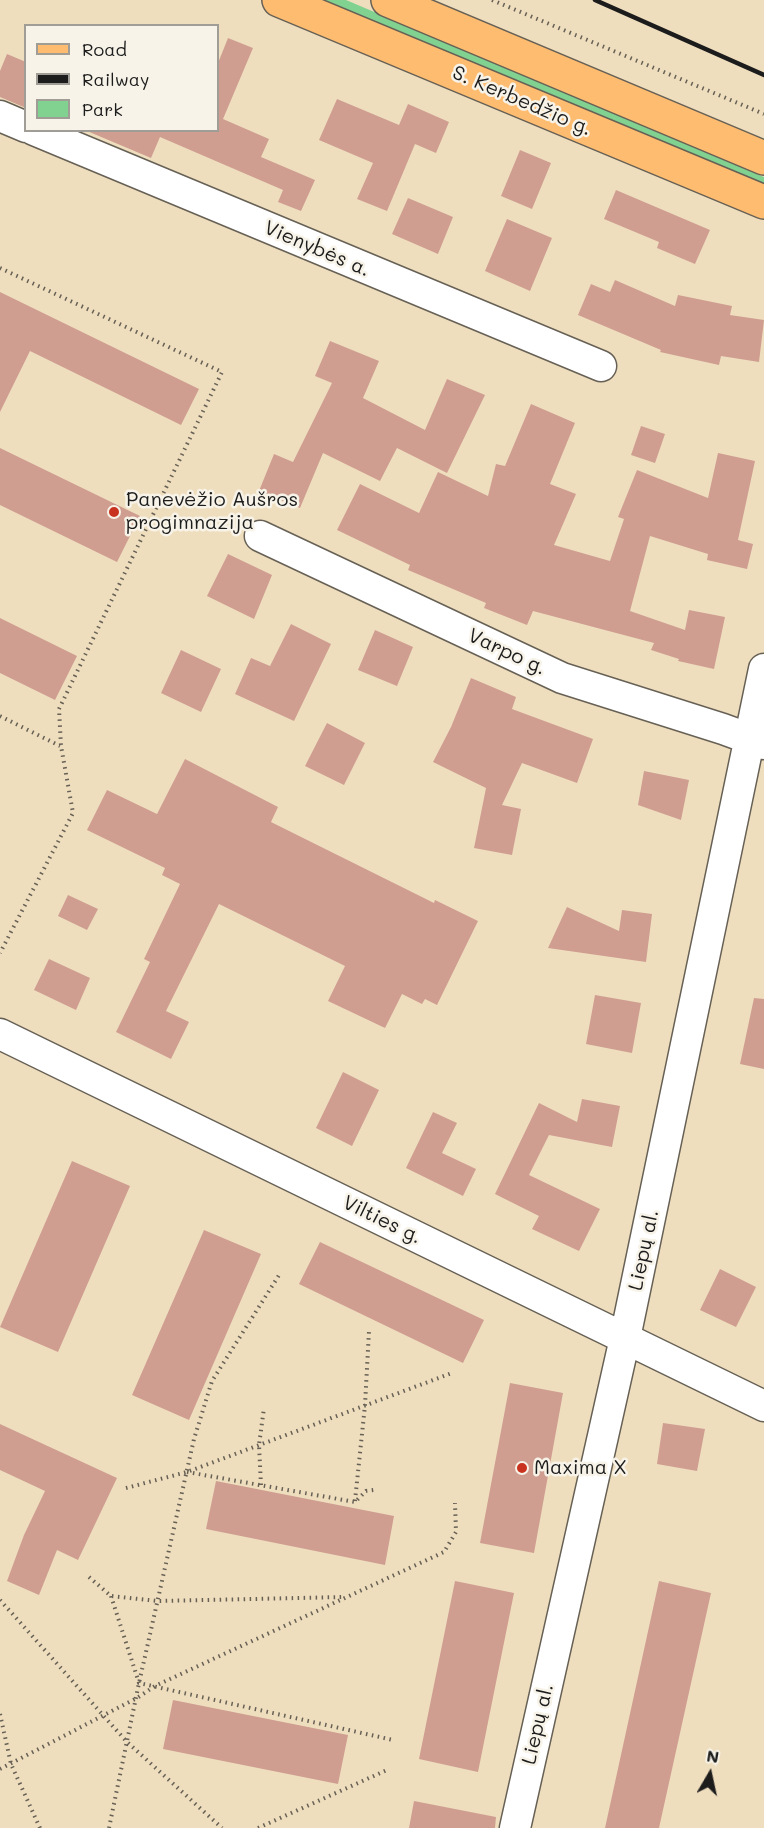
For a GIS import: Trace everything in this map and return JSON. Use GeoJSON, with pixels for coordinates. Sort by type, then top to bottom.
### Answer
{"type":"FeatureCollection","features":[{"type":"Feature","properties":{"kind":"main road","name":"S. Kerbedžio g."},"geometry":{"type":"LineString","coordinates":[[279,0],[764,202]]}},
{"type":"Feature","properties":{"kind":"main road","name":"S. Kerbedžio g."},"geometry":{"type":"LineString","coordinates":[[388,0],[764,158]]}},
{"type":"Feature","properties":{"kind":"street"},"geometry":{"type":"LineString","coordinates":[[0,117],[24,126]]}},
{"type":"Feature","properties":{"kind":"street","name":"Vienybės a."},"geometry":{"type":"LineString","coordinates":[[39,132],[602,366]]}},
{"type":"Feature","properties":{"kind":"street","name":"Varpo g."},"geometry":{"type":"LineString","coordinates":[[260,536],[562,678],[757,741]]}},
{"type":"Feature","properties":{"kind":"street","name":"Liepų al."},"geometry":{"type":"LineString","coordinates":[[515,1828],[626,1338],[757,741],[764,669]]}},
{"type":"Feature","properties":{"kind":"street","name":"Vilties g."},"geometry":{"type":"LineString","coordinates":[[0,1034],[764,1406]]}},
{"type":"Feature","properties":{"kind":"path"},"geometry":{"type":"LineString","coordinates":[[492,0],[764,114]]}},
{"type":"Feature","properties":{"kind":"path"},"geometry":{"type":"LineString","coordinates":[[0,268],[222,372],[59,709],[61,746],[74,813],[0,953]]}},
{"type":"Feature","properties":{"kind":"path"},"geometry":{"type":"LineString","coordinates":[[0,716],[61,746]]}},
{"type":"Feature","properties":{"kind":"path"},"geometry":{"type":"LineString","coordinates":[[109,1828],[194,1439],[212,1381],[281,1272]]}},
{"type":"Feature","properties":{"kind":"path"},"geometry":{"type":"LineString","coordinates":[[355,1502],[366,1405],[369,1331]]}},
{"type":"Feature","properties":{"kind":"path"},"geometry":{"type":"LineString","coordinates":[[126,1488],[187,1472],[452,1373]]}},
{"type":"Feature","properties":{"kind":"path"},"geometry":{"type":"LineString","coordinates":[[261,1485],[259,1445],[264,1408]]}},
{"type":"Feature","properties":{"kind":"path"},"geometry":{"type":"LineString","coordinates":[[187,1472],[355,1502]]}},
{"type":"Feature","properties":{"kind":"path"},"geometry":{"type":"LineString","coordinates":[[355,1502],[366,1491],[374,1490]]}},
{"type":"Feature","properties":{"kind":"path"},"geometry":{"type":"LineString","coordinates":[[0,1769],[137,1698],[155,1686],[444,1552],[456,1532],[455,1503]]}},
{"type":"Feature","properties":{"kind":"path"},"geometry":{"type":"LineString","coordinates":[[89,1577],[111,1596],[139,1683]]}},
{"type":"Feature","properties":{"kind":"path"},"geometry":{"type":"LineString","coordinates":[[111,1596],[158,1600],[346,1597]]}},
{"type":"Feature","properties":{"kind":"path"},"geometry":{"type":"LineString","coordinates":[[0,1600],[128,1742],[222,1828]]}},
{"type":"Feature","properties":{"kind":"path"},"geometry":{"type":"LineString","coordinates":[[139,1683],[393,1740]]}},
{"type":"Feature","properties":{"kind":"path"},"geometry":{"type":"LineString","coordinates":[[0,1714],[11,1764],[40,1828]]}},
{"type":"Feature","properties":{"kind":"path"},"geometry":{"type":"LineString","coordinates":[[258,1828],[387,1770]]}},
{"type":"Feature","properties":{"kind":"green space"},"geometry":{"type":"Polygon","coordinates":[[[316,0],[346,0],[764,177],[764,189],[316,0]]]}},
{"type":"Feature","properties":{"kind":"building"},"geometry":{"type":"Polygon","coordinates":[[[228,38],[253,48],[223,119],[269,139],[261,157],[315,180],[301,211],[278,202],[283,190],[160,137],[151,158],[89,132],[219,132],[219,60],[228,38]]]}},
{"type":"Feature","properties":{"kind":"building"},"geometry":{"type":"Polygon","coordinates":[[[7,54],[24,61],[24,107],[0,97],[0,71],[7,54]]]}},
{"type":"Feature","properties":{"kind":"building"},"geometry":{"type":"Polygon","coordinates":[[[337,99],[399,125],[408,104],[449,122],[436,153],[415,144],[387,211],[357,199],[373,163],[319,140],[337,99]]]}},
{"type":"Feature","properties":{"kind":"building"},"geometry":{"type":"Polygon","coordinates":[[[520,150],[551,163],[532,209],[501,196],[520,150]]]}},
{"type":"Feature","properties":{"kind":"building"},"geometry":{"type":"Polygon","coordinates":[[[616,190],[710,230],[695,264],[657,248],[659,242],[604,219],[616,190]]]}},
{"type":"Feature","properties":{"kind":"building"},"geometry":{"type":"Polygon","coordinates":[[[408,198],[453,217],[438,254],[392,234],[408,198]]]}},
{"type":"Feature","properties":{"kind":"building"},"geometry":{"type":"Polygon","coordinates":[[[507,219],[552,238],[530,291],[485,271],[507,219]]]}},
{"type":"Feature","properties":{"kind":"building"},"geometry":{"type":"Polygon","coordinates":[[[615,280],[675,306],[678,295],[732,306],[730,315],[764,320],[759,362],[721,356],[719,365],[660,352],[661,350],[578,315],[591,284],[610,292],[615,280]]]}},
{"type":"Feature","properties":{"kind":"building"},"geometry":{"type":"Polygon","coordinates":[[[0,292],[199,389],[181,425],[30,351],[0,412],[0,292]]]}},
{"type":"Feature","properties":{"kind":"building"},"geometry":{"type":"Polygon","coordinates":[[[330,341],[379,361],[363,398],[425,430],[447,379],[485,395],[447,473],[397,448],[380,481],[323,453],[300,508],[259,491],[274,454],[293,462],[332,383],[315,376],[330,341]]]}},
{"type":"Feature","properties":{"kind":"building"},"geometry":{"type":"Polygon","coordinates":[[[531,404],[575,423],[550,484],[576,494],[554,545],[610,561],[624,519],[618,517],[637,470],[708,498],[718,453],[755,461],[738,540],[753,544],[747,569],[707,560],[708,554],[650,536],[630,611],[685,630],[689,610],[725,617],[714,669],[678,661],[679,659],[651,650],[654,643],[533,611],[527,625],[484,608],[486,603],[408,570],[410,565],[337,530],[360,484],[419,513],[438,472],[488,496],[496,464],[505,466],[531,404]]]}},
{"type":"Feature","properties":{"kind":"building"},"geometry":{"type":"Polygon","coordinates":[[[641,426],[665,434],[655,463],[631,455],[641,426]]]}},
{"type":"Feature","properties":{"kind":"building"},"geometry":{"type":"Polygon","coordinates":[[[0,448],[140,516],[117,562],[0,505],[0,448]]]}},
{"type":"Feature","properties":{"kind":"building"},"geometry":{"type":"Polygon","coordinates":[[[228,554],[272,575],[254,619],[207,596],[228,554]]]}},
{"type":"Feature","properties":{"kind":"building"},"geometry":{"type":"Polygon","coordinates":[[[0,618],[77,656],[55,700],[0,673],[0,618]]]}},
{"type":"Feature","properties":{"kind":"building"},"geometry":{"type":"Polygon","coordinates":[[[291,624],[331,644],[294,721],[235,694],[251,658],[270,666],[291,624]]]}},
{"type":"Feature","properties":{"kind":"building"},"geometry":{"type":"Polygon","coordinates":[[[375,630],[413,647],[397,686],[358,670],[375,630]]]}},
{"type":"Feature","properties":{"kind":"building"},"geometry":{"type":"Polygon","coordinates":[[[181,650],[221,669],[201,712],[161,693],[181,650]]]}},
{"type":"Feature","properties":{"kind":"building"},"geometry":{"type":"Polygon","coordinates":[[[471,678],[516,697],[512,709],[593,739],[577,783],[522,763],[502,805],[521,809],[512,855],[474,848],[486,788],[433,762],[451,727],[471,678]]]}},
{"type":"Feature","properties":{"kind":"building"},"geometry":{"type":"Polygon","coordinates":[[[327,723],[365,743],[344,785],[305,766],[327,723]]]}},
{"type":"Feature","properties":{"kind":"building"},"geometry":{"type":"Polygon","coordinates":[[[185,759],[278,807],[271,822],[434,903],[435,900],[478,921],[437,1005],[425,999],[422,1004],[402,994],[385,1028],[328,1001],[345,966],[219,904],[166,1011],[189,1022],[171,1059],[116,1032],[150,962],[144,959],[180,884],[162,875],[165,868],[87,830],[107,790],[157,814],[185,759]]]}},
{"type":"Feature","properties":{"kind":"building"},"geometry":{"type":"Polygon","coordinates":[[[644,771],[689,780],[681,820],[638,805],[644,771]]]}},
{"type":"Feature","properties":{"kind":"building"},"geometry":{"type":"Polygon","coordinates":[[[68,895],[98,909],[87,930],[58,916],[68,895]]]}},
{"type":"Feature","properties":{"kind":"building"},"geometry":{"type":"Polygon","coordinates":[[[567,907],[619,931],[622,910],[652,914],[646,962],[548,948],[567,907]]]}},
{"type":"Feature","properties":{"kind":"building"},"geometry":{"type":"Polygon","coordinates":[[[49,959],[90,978],[76,1010],[34,990],[49,959]]]}},
{"type":"Feature","properties":{"kind":"building"},"geometry":{"type":"Polygon","coordinates":[[[595,995],[641,1003],[632,1053],[586,1044],[595,995]]]}},
{"type":"Feature","properties":{"kind":"building"},"geometry":{"type":"Polygon","coordinates":[[[754,998],[764,999],[764,1069],[740,1064],[754,998]]]}},
{"type":"Feature","properties":{"kind":"building"},"geometry":{"type":"Polygon","coordinates":[[[343,1072],[379,1090],[352,1146],[316,1128],[343,1072]]]}},
{"type":"Feature","properties":{"kind":"building"},"geometry":{"type":"Polygon","coordinates":[[[582,1099],[620,1106],[612,1147],[549,1135],[529,1175],[600,1209],[579,1251],[532,1229],[539,1216],[495,1194],[539,1103],[577,1122],[582,1099]]]}},
{"type":"Feature","properties":{"kind":"building"},"geometry":{"type":"Polygon","coordinates":[[[433,1112],[457,1123],[442,1153],[476,1169],[463,1196],[406,1168],[433,1112]]]}},
{"type":"Feature","properties":{"kind":"building"},"geometry":{"type":"Polygon","coordinates":[[[72,1161],[130,1186],[58,1352],[0,1327],[72,1161]]]}},
{"type":"Feature","properties":{"kind":"building"},"geometry":{"type":"Polygon","coordinates":[[[204,1230],[261,1254],[189,1420],[132,1395],[204,1230]]]}},
{"type":"Feature","properties":{"kind":"building"},"geometry":{"type":"Polygon","coordinates":[[[320,1242],[484,1320],[463,1363],[299,1284],[320,1242]]]}},
{"type":"Feature","properties":{"kind":"building"},"geometry":{"type":"Polygon","coordinates":[[[720,1269],[756,1287],[736,1327],[700,1310],[720,1269]]]}},
{"type":"Feature","properties":{"kind":"building","name":"Maxima X"},"geometry":{"type":"Polygon","coordinates":[[[510,1383],[563,1393],[534,1553],[480,1543],[510,1383]]]}},
{"type":"Feature","properties":{"kind":"building"},"geometry":{"type":"Polygon","coordinates":[[[663,1423],[705,1429],[697,1471],[657,1464],[663,1423]]]}},
{"type":"Feature","properties":{"kind":"building"},"geometry":{"type":"Polygon","coordinates":[[[0,1424],[117,1478],[78,1560],[57,1550],[39,1595],[7,1581],[24,1535],[45,1491],[0,1470],[0,1424]]]}},
{"type":"Feature","properties":{"kind":"building"},"geometry":{"type":"Polygon","coordinates":[[[216,1481],[394,1516],[385,1565],[206,1529],[216,1481]]]}},
{"type":"Feature","properties":{"kind":"building"},"geometry":{"type":"Polygon","coordinates":[[[455,1581],[514,1593],[478,1772],[419,1759],[455,1581]]]}},
{"type":"Feature","properties":{"kind":"building"},"geometry":{"type":"Polygon","coordinates":[[[659,1581],[711,1593],[659,1828],[605,1828],[659,1581]]]}},
{"type":"Feature","properties":{"kind":"building"},"geometry":{"type":"Polygon","coordinates":[[[173,1700],[348,1735],[338,1784],[163,1749],[173,1700]]]}},
{"type":"Feature","properties":{"kind":"building"},"geometry":{"type":"Polygon","coordinates":[[[414,1801],[496,1817],[495,1828],[409,1828],[414,1801]]]}},
{"type":"Feature","properties":{"kind":"railway"},"geometry":{"type":"LineString","coordinates":[[595,0],[764,75]]}},
{"type":"Feature","properties":{"kind":"place","name":"Panevėžio Aušros progimnazija"},"geometry":{"type":"Point","coordinates":[114,512]}},
{"type":"Feature","properties":{"kind":"place","name":"Maxima X"},"geometry":{"type":"Point","coordinates":[522,1468]}}]}
